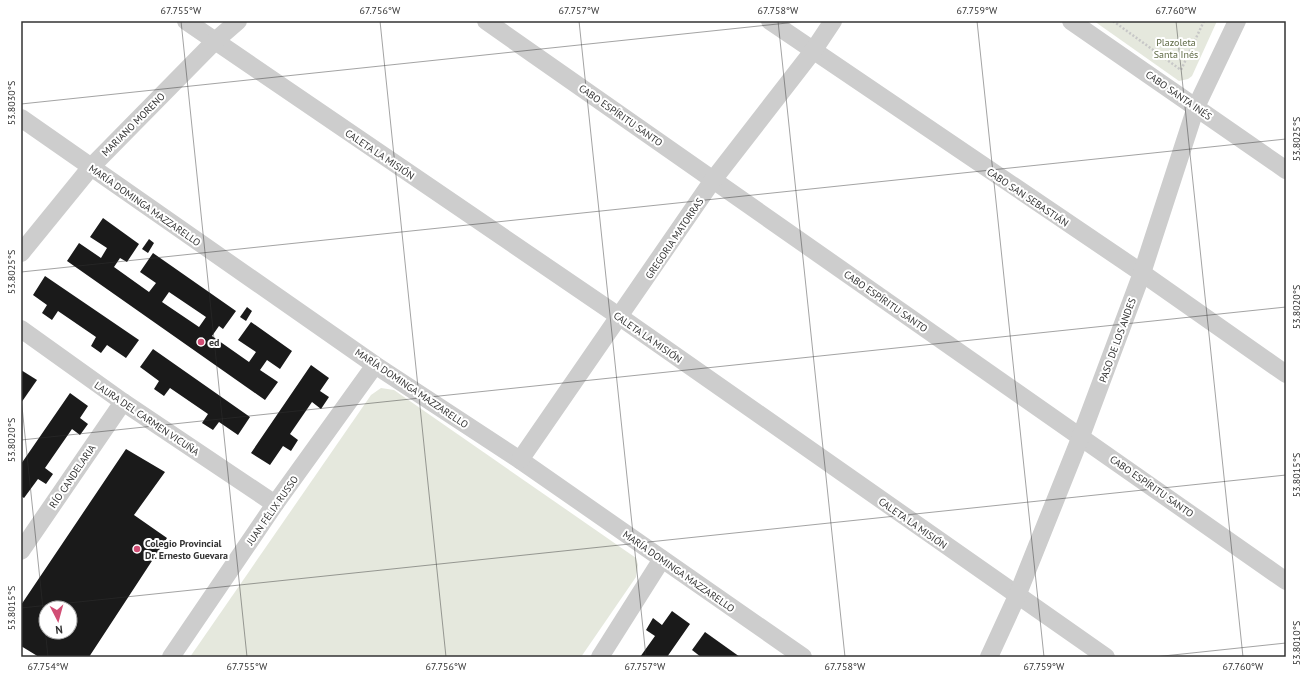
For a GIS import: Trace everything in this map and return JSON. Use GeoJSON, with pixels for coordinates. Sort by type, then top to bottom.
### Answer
{"type":"FeatureCollection","features":[{"type":"Feature","properties":{"kind":"street","name":"CALETA LA MISIÓN"},"geometry":{"type":"LineString","coordinates":[[186,21],[620,317],[1106,657]]}},
{"type":"Feature","properties":{"kind":"street","name":"MARIANO MORENO"},"geometry":{"type":"LineString","coordinates":[[21,253],[91,168],[215,41],[238,21]]}},
{"type":"Feature","properties":{"kind":"street","name":"CABO ESPÍRITU SANTO"},"geometry":{"type":"LineString","coordinates":[[486,21],[1081,436],[1286,581]]}},
{"type":"Feature","properties":{"kind":"street","name":"CABO SAN SEBASTIÁN"},"geometry":{"type":"LineString","coordinates":[[770,21],[813,52],[1142,273],[1286,374]]}},
{"type":"Feature","properties":{"kind":"street","name":"GREGORIA MATORRAS"},"geometry":{"type":"LineString","coordinates":[[520,460],[713,180],[813,52],[833,21]]}},
{"type":"Feature","properties":{"kind":"street","name":"CABO SANTA INÉS"},"geometry":{"type":"LineString","coordinates":[[1071,21],[1286,170]]}},
{"type":"Feature","properties":{"kind":"street","name":"PASO DE LOS ANDES"},"geometry":{"type":"LineString","coordinates":[[989,657],[1017,596],[1081,436],[1142,273],[1196,107],[1237,21]]}},
{"type":"Feature","properties":{"kind":"street","name":"MARÍA DOMINGA MAZZARELLO"},"geometry":{"type":"LineString","coordinates":[[21,118],[375,365],[520,460],[803,657]]}},
{"type":"Feature","properties":{"kind":"street","name":"LAURA DEL CARMEN VICUÑA"},"geometry":{"type":"LineString","coordinates":[[21,329],[123,402],[275,504]]}},
{"type":"Feature","properties":{"kind":"street","name":"JUAN FÉLIX RUSSO"},"geometry":{"type":"LineString","coordinates":[[171,657],[275,504],[375,365]]}},
{"type":"Feature","properties":{"kind":"street","name":"RÍO CANDELARIA"},"geometry":{"type":"LineString","coordinates":[[21,551],[123,402]]}},
{"type":"Feature","properties":{"kind":"street"},"geometry":{"type":"LineString","coordinates":[[600,657],[662,559]]}},
{"type":"Feature","properties":{"kind":"path"},"geometry":{"type":"LineString","coordinates":[[1113,21],[1118,22],[1181,70],[1204,21]]}},
{"type":"Feature","properties":{"kind":"green space","name":"Plazoleta Santa Inés"},"geometry":{"type":"Polygon","coordinates":[[[1094,21],[1217,21],[1192,76],[1188,79],[1179,81],[1094,21]]]}},
{"type":"Feature","properties":{"kind":"green space"},"geometry":{"type":"Polygon","coordinates":[[[381,388],[394,390],[636,558],[638,565],[636,577],[581,657],[190,657],[371,395],[381,388]]]}},
{"type":"Feature","properties":{"kind":"building"},"geometry":{"type":"Polygon","coordinates":[[[103,218],[139,244],[127,262],[120,258],[114,267],[149,292],[156,283],[140,272],[153,253],[236,311],[223,329],[219,326],[212,336],[249,362],[256,352],[238,340],[251,322],[292,351],[280,369],[267,360],[260,370],[278,382],[265,400],[67,261],[79,243],[101,258],[107,248],[90,237],[103,218]],[[169,292],[162,302],[199,327],[206,317],[169,292]]]}},
{"type":"Feature","properties":{"kind":"building"},"geometry":{"type":"Polygon","coordinates":[[[149,239],[154,243],[148,253],[142,249],[149,239]]]}},
{"type":"Feature","properties":{"kind":"building"},"geometry":{"type":"Polygon","coordinates":[[[45,276],[139,340],[126,358],[107,345],[101,353],[91,346],[96,337],[58,311],[52,320],[42,313],[47,305],[33,295],[45,276]]]}},
{"type":"Feature","properties":{"kind":"building"},"geometry":{"type":"Polygon","coordinates":[[[247,307],[252,311],[246,321],[240,317],[247,307]]]}},
{"type":"Feature","properties":{"kind":"building"},"geometry":{"type":"Polygon","coordinates":[[[153,349],[250,417],[238,435],[219,422],[213,430],[202,423],[208,414],[170,388],[164,396],[154,389],[159,381],[140,367],[153,349]]]}},
{"type":"Feature","properties":{"kind":"building"},"geometry":{"type":"Polygon","coordinates":[[[311,365],[329,378],[320,391],[329,397],[321,409],[312,402],[290,434],[298,440],[291,451],[283,446],[270,465],[251,453],[311,365]]]}},
{"type":"Feature","properties":{"kind":"building"},"geometry":{"type":"Polygon","coordinates":[[[21,370],[37,380],[21,403],[21,370]]]}},
{"type":"Feature","properties":{"kind":"building"},"geometry":{"type":"Polygon","coordinates":[[[70,393],[88,406],[80,418],[88,424],[80,435],[72,429],[45,468],[53,474],[46,484],[38,479],[24,498],[21,496],[21,464],[70,393]]]}},
{"type":"Feature","properties":{"kind":"building","name":"Colegio Provincial Dr. Ernesto Guevara"},"geometry":{"type":"Polygon","coordinates":[[[126,449],[165,472],[134,515],[167,538],[89,657],[39,657],[21,646],[21,605],[126,449]]]}},
{"type":"Feature","properties":{"kind":"building"},"geometry":{"type":"Polygon","coordinates":[[[672,611],[690,624],[667,657],[640,657],[655,636],[646,630],[653,618],[662,625],[672,611]]]}},
{"type":"Feature","properties":{"kind":"building"},"geometry":{"type":"Polygon","coordinates":[[[705,632],[740,657],[701,657],[692,650],[705,632]]]}},
{"type":"Feature","properties":{"kind":"place","name":"ed"},"geometry":{"type":"Point","coordinates":[201,342]}},
{"type":"Feature","properties":{"kind":"place","name":"Colegio Provincial Dr. Ernesto Guevara"},"geometry":{"type":"Point","coordinates":[137,549]}}]}
